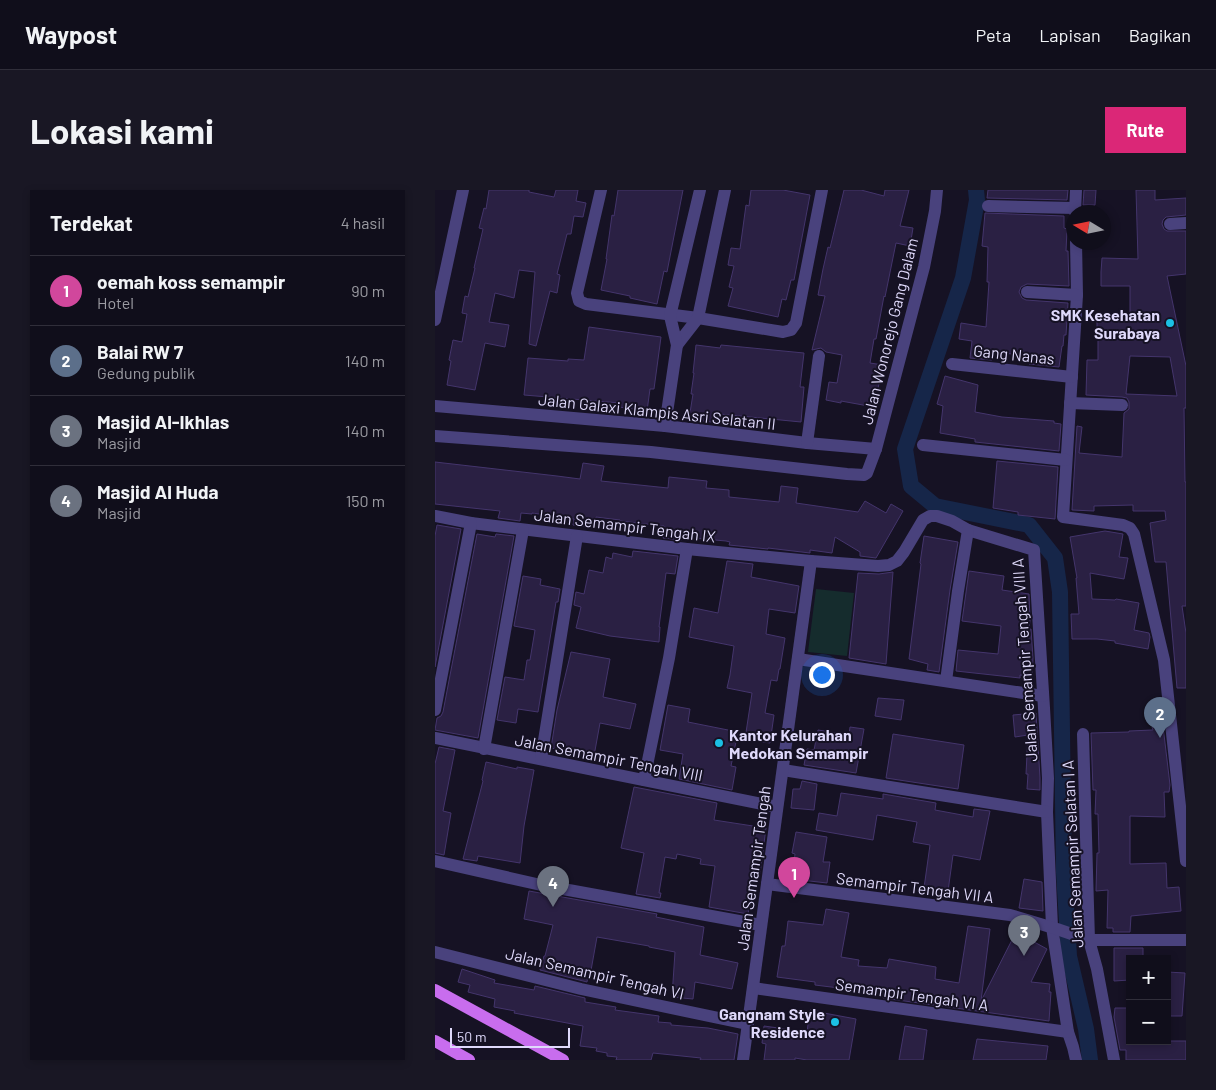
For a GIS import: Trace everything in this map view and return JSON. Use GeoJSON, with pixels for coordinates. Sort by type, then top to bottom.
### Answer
{"type":"FeatureCollection","features":[{"type":"Feature","properties":{"kind":"main road"},"geometry":{"type":"LineString","coordinates":[[435,990],[563,1060]]}},
{"type":"Feature","properties":{"kind":"main road"},"geometry":{"type":"LineString","coordinates":[[435,1041],[469,1060]]}},
{"type":"Feature","properties":{"kind":"street"},"geometry":{"type":"LineString","coordinates":[[435,320],[463,190]]}},
{"type":"Feature","properties":{"kind":"street"},"geometry":{"type":"LineString","coordinates":[[601,190],[577,293],[579,300],[587,304],[670,316],[698,318],[783,332],[791,330],[796,323],[822,190]]}},
{"type":"Feature","properties":{"kind":"street"},"geometry":{"type":"LineString","coordinates":[[665,426],[677,345],[670,316],[700,190]]}},
{"type":"Feature","properties":{"kind":"street"},"geometry":{"type":"LineString","coordinates":[[677,345],[698,318],[725,190]]}},
{"type":"Feature","properties":{"kind":"street","name":"Jalan Wonorejo Gang Dalam"},"geometry":{"type":"LineString","coordinates":[[435,436],[651,452],[861,476],[867,473],[876,449],[924,267],[935,211],[937,190]]}},
{"type":"Feature","properties":{"kind":"street"},"geometry":{"type":"LineString","coordinates":[[1075,205],[1076,190]]}},
{"type":"Feature","properties":{"kind":"street"},"geometry":{"type":"LineString","coordinates":[[988,206],[1066,210]]}},
{"type":"Feature","properties":{"kind":"street"},"geometry":{"type":"LineString","coordinates":[[1169,224],[1186,223]]}},
{"type":"Feature","properties":{"kind":"street"},"geometry":{"type":"LineString","coordinates":[[1076,250],[1077,295],[1063,517],[1123,525],[1130,528],[1134,534],[1164,660],[1186,860]]}},
{"type":"Feature","properties":{"kind":"street"},"geometry":{"type":"LineString","coordinates":[[1027,292],[1077,295]]}},
{"type":"Feature","properties":{"kind":"street"},"geometry":{"type":"LineString","coordinates":[[807,443],[819,356]]}},
{"type":"Feature","properties":{"kind":"street","name":"Gang Nanas"},"geometry":{"type":"LineString","coordinates":[[952,364],[1072,377]]}},
{"type":"Feature","properties":{"kind":"street"},"geometry":{"type":"LineString","coordinates":[[1070,403],[1122,405]]}},
{"type":"Feature","properties":{"kind":"street","name":"Jalan Galaxi Klampis Asri Selatan II"},"geometry":{"type":"LineString","coordinates":[[435,406],[665,426],[807,443],[876,449]]}},
{"type":"Feature","properties":{"kind":"street"},"geometry":{"type":"LineString","coordinates":[[923,445],[1066,460]]}},
{"type":"Feature","properties":{"kind":"street","name":"Jalan Semampir Tengah IX"},"geometry":{"type":"LineString","coordinates":[[435,516],[523,530],[811,562]]}},
{"type":"Feature","properties":{"kind":"street","name":"Jalan Semampir Tengah VIII A"},"geometry":{"type":"LineString","coordinates":[[811,562],[889,566],[897,561],[923,520],[930,516],[945,518],[968,530],[1034,550],[1048,778],[1047,812],[1054,928],[1067,1032],[1073,1047],[1075,1060]]}},
{"type":"Feature","properties":{"kind":"street"},"geometry":{"type":"LineString","coordinates":[[435,710],[471,523]]}},
{"type":"Feature","properties":{"kind":"street"},"geometry":{"type":"LineString","coordinates":[[484,749],[523,530]]}},
{"type":"Feature","properties":{"kind":"street"},"geometry":{"type":"LineString","coordinates":[[946,681],[968,530]]}},
{"type":"Feature","properties":{"kind":"street"},"geometry":{"type":"LineString","coordinates":[[541,759],[577,536]]}},
{"type":"Feature","properties":{"kind":"street"},"geometry":{"type":"LineString","coordinates":[[644,780],[669,658],[687,549]]}},
{"type":"Feature","properties":{"kind":"street","name":"Jalan Semampir Tengah"},"geometry":{"type":"LineString","coordinates":[[743,1060],[811,562]]}},
{"type":"Feature","properties":{"kind":"street"},"geometry":{"type":"LineString","coordinates":[[798,659],[1043,696]]}},
{"type":"Feature","properties":{"kind":"street","name":"Jalan Semampir Selatan I A"},"geometry":{"type":"LineString","coordinates":[[1083,734],[1085,938],[1097,969],[1111,1035],[1114,1060]]}},
{"type":"Feature","properties":{"kind":"street","name":"Jalan Semampir Tengah VIII"},"geometry":{"type":"LineString","coordinates":[[435,738],[777,806]]}},
{"type":"Feature","properties":{"kind":"street"},"geometry":{"type":"LineString","coordinates":[[783,770],[1047,812]]}},
{"type":"Feature","properties":{"kind":"street"},"geometry":{"type":"LineString","coordinates":[[435,860],[541,885],[761,925]]}},
{"type":"Feature","properties":{"kind":"street","name":"Semampir Tengah VII A"},"geometry":{"type":"LineString","coordinates":[[767,884],[1010,915],[1085,938],[1186,940]]}},
{"type":"Feature","properties":{"kind":"street","name":"Jalan Semampir Tengah VI"},"geometry":{"type":"LineString","coordinates":[[435,952],[581,989],[747,1024]]}},
{"type":"Feature","properties":{"kind":"street","name":"Semampir Tengah VI A"},"geometry":{"type":"LineString","coordinates":[[753,988],[1067,1032]]}},
{"type":"Feature","properties":{"kind":"green space"},"geometry":{"type":"Polygon","coordinates":[[[816,589],[854,593],[847,656],[808,652],[816,589]]]}},
{"type":"Feature","properties":{"kind":"building"},"geometry":{"type":"Polygon","coordinates":[[[489,190],[529,190],[529,192],[554,197],[556,190],[578,190],[576,201],[586,203],[583,217],[574,216],[571,234],[567,234],[557,274],[560,275],[557,293],[550,291],[536,346],[529,344],[535,272],[519,270],[514,298],[495,293],[489,322],[509,325],[505,347],[485,343],[475,390],[447,385],[453,340],[462,342],[467,314],[462,313],[465,296],[468,297],[475,268],[483,229],[479,228],[484,208],[486,209],[489,190]]]}},
{"type":"Feature","properties":{"kind":"building"},"geometry":{"type":"Polygon","coordinates":[[[618,190],[683,190],[667,272],[664,271],[657,304],[601,290],[612,215],[614,216],[618,190]]]}},
{"type":"Feature","properties":{"kind":"building"},"geometry":{"type":"Polygon","coordinates":[[[751,190],[783,190],[810,195],[794,280],[791,280],[786,300],[782,299],[778,317],[728,306],[733,288],[729,287],[734,266],[728,265],[731,248],[740,249],[746,205],[749,206],[751,190]]]}},
{"type":"Feature","properties":{"kind":"building"},"geometry":{"type":"Polygon","coordinates":[[[844,190],[861,190],[884,196],[885,190],[909,190],[900,226],[913,228],[910,246],[896,243],[870,363],[883,365],[874,407],[826,400],[829,382],[837,383],[842,355],[826,352],[821,348],[812,350],[825,296],[818,295],[823,269],[844,190]]]}},
{"type":"Feature","properties":{"kind":"building"},"geometry":{"type":"Polygon","coordinates":[[[988,190],[1068,190],[1067,200],[987,198],[988,190]]]}},
{"type":"Feature","properties":{"kind":"building"},"geometry":{"type":"Polygon","coordinates":[[[1084,190],[1096,190],[1095,205],[1083,205],[1084,190]]]}},
{"type":"Feature","properties":{"kind":"building"},"geometry":{"type":"Polygon","coordinates":[[[1136,190],[1155,190],[1155,200],[1186,198],[1186,215],[1166,217],[1162,224],[1167,231],[1186,231],[1186,274],[1167,276],[1186,366],[1186,408],[1184,408],[1186,606],[1182,606],[1186,633],[1186,688],[1177,688],[1166,562],[1155,562],[1150,523],[1166,520],[1165,511],[1133,511],[1133,505],[1094,506],[1094,511],[1072,510],[1077,426],[1082,427],[1079,453],[1122,457],[1124,413],[1129,409],[1127,398],[1086,395],[1087,360],[1098,360],[1097,321],[1130,321],[1130,286],[1101,286],[1102,258],[1138,259],[1136,190]],[[1130,356],[1126,394],[1177,396],[1170,357],[1130,356]]]}},
{"type":"Feature","properties":{"kind":"building"},"geometry":{"type":"Polygon","coordinates":[[[985,213],[1064,216],[1069,286],[1027,284],[1021,287],[1019,292],[1022,298],[1026,300],[1068,303],[1066,335],[1064,335],[1059,367],[1029,364],[1030,356],[1003,353],[1002,356],[992,356],[992,360],[970,358],[972,341],[959,339],[961,323],[986,327],[989,282],[987,282],[988,247],[982,246],[985,213]]]}},
{"type":"Feature","properties":{"kind":"building"},"geometry":{"type":"Polygon","coordinates":[[[589,327],[661,337],[654,389],[650,389],[647,411],[619,407],[620,403],[524,395],[528,358],[568,361],[568,359],[584,360],[589,327]]]}},
{"type":"Feature","properties":{"kind":"building"},"geometry":{"type":"Polygon","coordinates":[[[696,345],[720,348],[721,345],[804,353],[800,387],[804,387],[801,422],[720,414],[719,423],[689,419],[693,394],[691,394],[696,345]]]}},
{"type":"Feature","properties":{"kind":"building"},"geometry":{"type":"Polygon","coordinates":[[[945,376],[978,385],[975,412],[1002,417],[1054,421],[1054,423],[1061,424],[1059,451],[975,442],[975,439],[940,433],[943,406],[937,404],[945,376]]]}},
{"type":"Feature","properties":{"kind":"building"},"geometry":{"type":"Polygon","coordinates":[[[997,461],[1058,467],[1055,519],[1018,515],[1018,512],[993,508],[997,461]]]}},
{"type":"Feature","properties":{"kind":"building"},"geometry":{"type":"Polygon","coordinates":[[[435,462],[580,479],[583,463],[604,466],[601,481],[668,488],[669,477],[707,481],[706,488],[729,490],[729,497],[779,502],[781,486],[798,488],[796,503],[858,512],[865,501],[886,513],[891,504],[903,511],[876,558],[860,556],[860,552],[835,537],[832,553],[810,550],[810,553],[729,545],[730,542],[726,541],[682,537],[682,540],[663,538],[664,526],[596,517],[594,528],[573,525],[574,519],[532,513],[521,513],[520,521],[498,518],[500,511],[435,504],[435,462]]]}},
{"type":"Feature","properties":{"kind":"building"},"geometry":{"type":"Polygon","coordinates":[[[437,525],[461,529],[435,667],[435,536],[437,525]]]}},
{"type":"Feature","properties":{"kind":"building"},"geometry":{"type":"Polygon","coordinates":[[[1105,531],[1123,534],[1119,557],[1128,558],[1124,579],[1090,573],[1092,599],[1116,599],[1139,603],[1134,630],[1149,633],[1148,649],[1115,643],[1115,641],[1072,639],[1071,614],[1079,614],[1077,578],[1070,537],[1105,531]]]}},
{"type":"Feature","properties":{"kind":"building"},"geometry":{"type":"Polygon","coordinates":[[[477,534],[495,537],[496,534],[514,536],[478,738],[435,730],[437,718],[443,712],[477,534]]]}},
{"type":"Feature","properties":{"kind":"building"},"geometry":{"type":"Polygon","coordinates":[[[924,536],[958,542],[939,672],[927,670],[928,664],[909,659],[924,536]]]}},
{"type":"Feature","properties":{"kind":"building"},"geometry":{"type":"Polygon","coordinates":[[[633,551],[678,556],[675,574],[666,573],[659,627],[659,642],[610,636],[576,628],[581,607],[574,605],[576,592],[584,594],[589,570],[603,573],[606,557],[612,559],[613,553],[632,557],[633,551]]]}},
{"type":"Feature","properties":{"kind":"building"},"geometry":{"type":"Polygon","coordinates":[[[727,561],[753,564],[751,577],[799,586],[795,613],[769,609],[766,634],[785,638],[777,681],[771,680],[765,713],[774,715],[770,743],[745,739],[752,693],[727,688],[734,646],[689,637],[694,608],[718,613],[727,561]]]}},
{"type":"Feature","properties":{"kind":"building"},"geometry":{"type":"Polygon","coordinates":[[[969,571],[1004,576],[1002,590],[1029,594],[1029,629],[1031,629],[1033,658],[1032,676],[1020,675],[1020,678],[956,671],[958,650],[998,654],[1001,626],[962,621],[969,571]]]}},
{"type":"Feature","properties":{"kind":"building"},"geometry":{"type":"Polygon","coordinates":[[[893,572],[886,664],[849,658],[858,573],[879,574],[893,572]]]}},
{"type":"Feature","properties":{"kind":"building"},"geometry":{"type":"Polygon","coordinates":[[[523,576],[541,579],[540,585],[560,589],[558,602],[556,602],[538,712],[518,709],[516,723],[497,720],[505,677],[524,680],[527,660],[530,660],[535,630],[514,626],[523,576]]]}},
{"type":"Feature","properties":{"kind":"building"},"geometry":{"type":"Polygon","coordinates":[[[571,652],[610,659],[603,697],[636,704],[630,729],[600,723],[594,756],[551,748],[557,710],[571,652]]]}},
{"type":"Feature","properties":{"kind":"building"},"geometry":{"type":"Polygon","coordinates":[[[878,698],[904,700],[901,720],[875,716],[878,698]]]}},
{"type":"Feature","properties":{"kind":"building"},"geometry":{"type":"Polygon","coordinates":[[[668,705],[690,709],[688,722],[738,732],[731,766],[736,767],[732,790],[679,779],[683,754],[660,750],[668,705]]]}},
{"type":"Feature","properties":{"kind":"building"},"geometry":{"type":"Polygon","coordinates":[[[1036,713],[1040,790],[1027,789],[1028,735],[1015,737],[1013,715],[1036,713]]]}},
{"type":"Feature","properties":{"kind":"building"},"geometry":{"type":"Polygon","coordinates":[[[1163,726],[1170,785],[1169,792],[1164,792],[1165,817],[1130,816],[1130,864],[1166,863],[1167,888],[1179,887],[1181,911],[1131,916],[1130,932],[1113,932],[1113,928],[1107,928],[1108,890],[1096,891],[1097,853],[1099,853],[1098,814],[1095,814],[1096,790],[1093,790],[1091,733],[1153,730],[1152,727],[1163,726]]]}},
{"type":"Feature","properties":{"kind":"building"},"geometry":{"type":"Polygon","coordinates":[[[850,727],[864,729],[856,773],[804,765],[807,749],[814,750],[818,730],[849,735],[850,727]]]}},
{"type":"Feature","properties":{"kind":"building"},"geometry":{"type":"Polygon","coordinates":[[[893,734],[964,745],[958,789],[886,778],[893,734]]]}},
{"type":"Feature","properties":{"kind":"building"},"geometry":{"type":"Polygon","coordinates":[[[439,747],[455,750],[443,811],[451,813],[444,855],[435,853],[435,764],[439,747]]]}},
{"type":"Feature","properties":{"kind":"building"},"geometry":{"type":"Polygon","coordinates":[[[486,762],[517,769],[517,767],[534,770],[524,826],[520,863],[478,856],[477,861],[463,859],[486,762]]]}},
{"type":"Feature","properties":{"kind":"building"},"geometry":{"type":"Polygon","coordinates":[[[802,781],[817,784],[814,810],[791,808],[793,789],[800,789],[802,781]]]}},
{"type":"Feature","properties":{"kind":"building"},"geometry":{"type":"Polygon","coordinates":[[[634,787],[717,803],[714,820],[766,828],[760,874],[757,873],[748,914],[709,907],[715,866],[700,864],[701,859],[677,854],[676,859],[665,857],[659,893],[661,893],[660,898],[636,894],[644,853],[621,848],[634,787]]]}},
{"type":"Feature","properties":{"kind":"building"},"geometry":{"type":"Polygon","coordinates":[[[841,793],[883,799],[883,794],[936,803],[935,810],[973,817],[974,809],[990,811],[980,860],[953,855],[948,891],[924,888],[930,845],[913,842],[917,822],[877,815],[873,840],[816,830],[819,813],[837,816],[841,793]]]}},
{"type":"Feature","properties":{"kind":"building"},"geometry":{"type":"Polygon","coordinates":[[[796,832],[827,837],[823,862],[830,862],[827,883],[792,879],[795,854],[792,853],[796,832]]]}},
{"type":"Feature","properties":{"kind":"building"},"geometry":{"type":"Polygon","coordinates":[[[1024,879],[1042,882],[1043,911],[1019,908],[1024,879]]]}},
{"type":"Feature","properties":{"kind":"building"},"geometry":{"type":"Polygon","coordinates":[[[529,891],[657,914],[656,917],[704,927],[700,955],[738,963],[732,989],[695,982],[693,999],[672,997],[675,952],[597,937],[590,976],[588,976],[587,982],[540,970],[553,925],[524,919],[529,891]]]}},
{"type":"Feature","properties":{"kind":"building"},"geometry":{"type":"Polygon","coordinates":[[[826,909],[849,913],[841,957],[859,960],[858,966],[887,968],[889,959],[936,967],[935,979],[959,983],[968,926],[990,929],[981,1001],[1016,932],[1047,949],[1031,982],[1050,984],[1049,1021],[883,998],[884,990],[855,988],[855,990],[815,985],[815,982],[777,977],[782,946],[785,946],[788,921],[823,925],[826,909]]]}},
{"type":"Feature","properties":{"kind":"building"},"geometry":{"type":"Polygon","coordinates":[[[1114,948],[1143,948],[1143,955],[1126,955],[1126,980],[1114,981],[1114,948]]]}},
{"type":"Feature","properties":{"kind":"building"},"geometry":{"type":"Polygon","coordinates":[[[462,969],[495,980],[494,983],[534,990],[535,986],[585,998],[585,1002],[616,1007],[615,1010],[659,1016],[658,1022],[738,1034],[734,1060],[700,1060],[701,1058],[653,1053],[651,1060],[616,1060],[617,1057],[607,1056],[607,1053],[596,1051],[597,1048],[580,1046],[583,1026],[514,1013],[515,1011],[494,1007],[495,999],[468,992],[470,985],[458,982],[462,969]]]}},
{"type":"Feature","properties":{"kind":"building"},"geometry":{"type":"Polygon","coordinates":[[[1171,972],[1185,973],[1182,1016],[1171,1016],[1171,972]]]}},
{"type":"Feature","properties":{"kind":"building"},"geometry":{"type":"Polygon","coordinates":[[[1115,1008],[1126,1008],[1126,1045],[1171,1045],[1171,1041],[1186,1041],[1186,1060],[1126,1060],[1126,1050],[1120,1050],[1114,1017],[1115,1008]]]}},
{"type":"Feature","properties":{"kind":"building"},"geometry":{"type":"Polygon","coordinates":[[[810,1010],[856,1019],[849,1060],[807,1060],[795,1058],[795,1060],[764,1060],[766,1044],[762,1043],[764,1026],[807,1032],[810,1010]]]}},
{"type":"Feature","properties":{"kind":"building"},"geometry":{"type":"Polygon","coordinates":[[[905,1026],[927,1030],[923,1060],[899,1060],[905,1026]]]}},
{"type":"Feature","properties":{"kind":"building"},"geometry":{"type":"Polygon","coordinates":[[[977,1039],[1048,1046],[1046,1060],[973,1060],[977,1039]]]}},
{"type":"Feature","properties":{"kind":"waterway"},"geometry":{"type":"LineString","coordinates":[[976,190],[977,200],[963,278],[905,449],[911,486],[935,506],[1029,525],[1055,558],[1060,592],[1064,872],[1069,956],[1086,1029],[1090,1060]]}},
{"type":"Feature","properties":{"kind":"place","name":"SMK Kesehatan Surabaya"},"geometry":{"type":"Point","coordinates":[1170,323]}},
{"type":"Feature","properties":{"kind":"place","name":"Balai RW 7"},"geometry":{"type":"Point","coordinates":[1160,738]}},
{"type":"Feature","properties":{"kind":"place","name":"Kantor Kelurahan Medokan Semampir"},"geometry":{"type":"Point","coordinates":[719,743]}},
{"type":"Feature","properties":{"kind":"place","name":"oemah koss semampir"},"geometry":{"type":"Point","coordinates":[794,898]}},
{"type":"Feature","properties":{"kind":"place","name":"Masjid Al Huda"},"geometry":{"type":"Point","coordinates":[553,907]}},
{"type":"Feature","properties":{"kind":"place","name":"Masjid Al-Ikhlas"},"geometry":{"type":"Point","coordinates":[1024,956]}},
{"type":"Feature","properties":{"kind":"place","name":"Gangnam Style Residence"},"geometry":{"type":"Point","coordinates":[835,1022]}}]}
